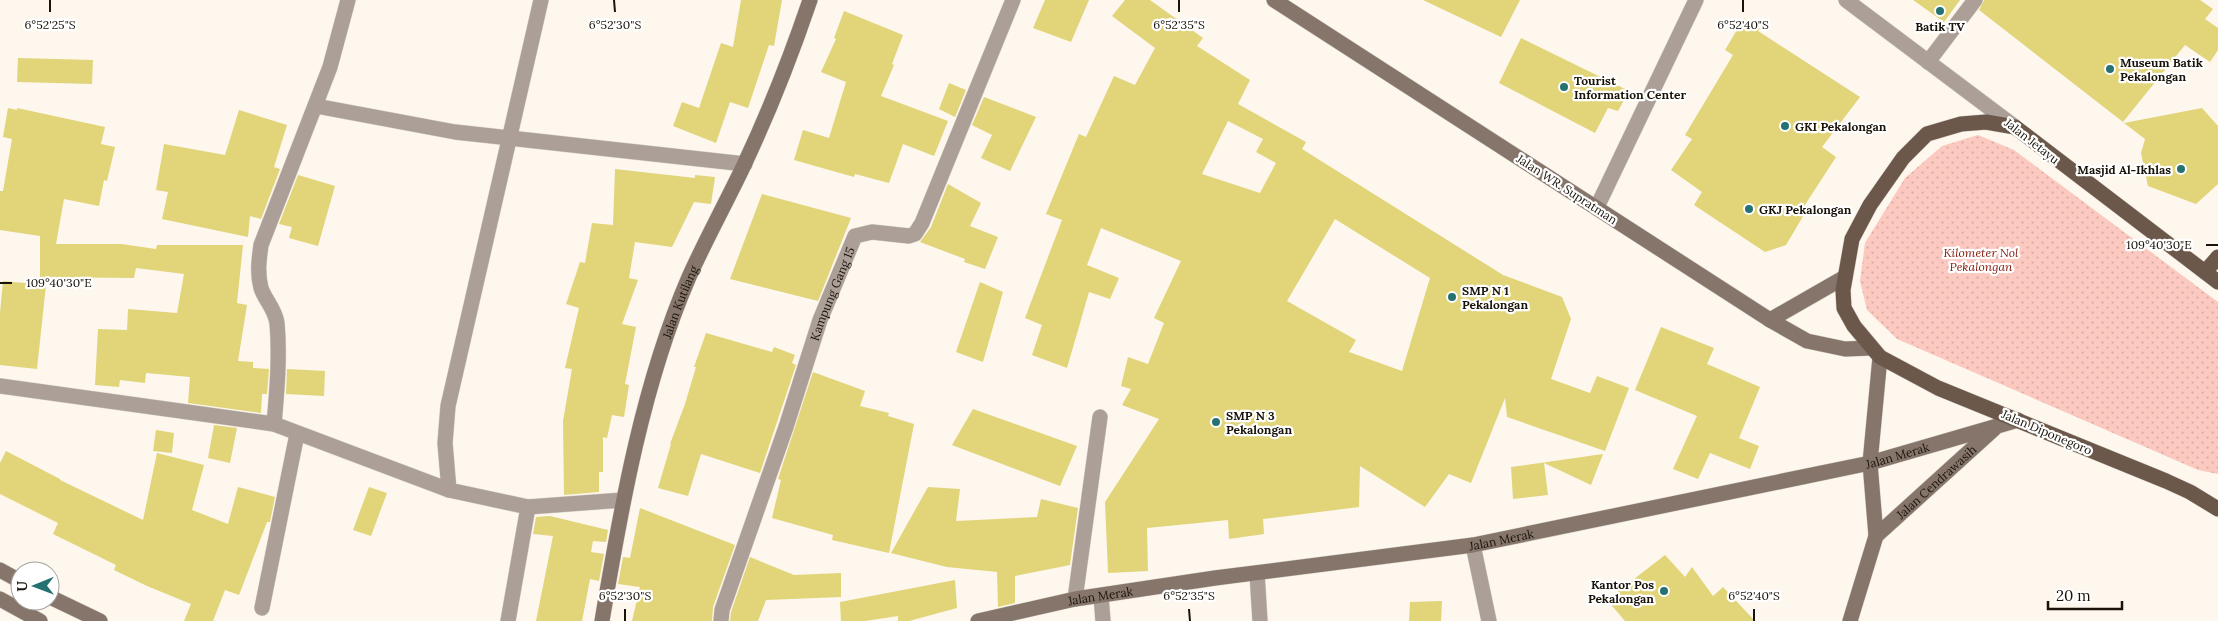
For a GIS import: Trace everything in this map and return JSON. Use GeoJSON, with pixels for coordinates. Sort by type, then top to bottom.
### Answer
{"type":"FeatureCollection","features":[{"type":"Feature","properties":{"kind":"main road"},"geometry":{"type":"LineString","coordinates":[[1875,352],[1854,326],[1844,308],[1843,290],[1852,239],[1870,205],[1903,158],[1927,134],[1961,124],[1986,122],[2015,127]]}},
{"type":"Feature","properties":{"kind":"main road","name":"Jalan Jetayu"},"geometry":{"type":"LineString","coordinates":[[2015,127],[2218,282]]}},
{"type":"Feature","properties":{"kind":"main road"},"geometry":{"type":"LineString","coordinates":[[2205,272],[2218,257]]}},
{"type":"Feature","properties":{"kind":"main road","name":"Jalan Diponegoro"},"geometry":{"type":"LineString","coordinates":[[1875,352],[1938,388],[2166,481],[2217,507]]}},
{"type":"Feature","properties":{"kind":"street"},"geometry":{"type":"LineString","coordinates":[[274,424],[277,387],[277,322],[262,289],[258,269],[261,245],[330,67],[348,7],[348,0]]}},
{"type":"Feature","properties":{"kind":"street"},"geometry":{"type":"LineString","coordinates":[[449,490],[445,443],[448,406],[542,0]]}},
{"type":"Feature","properties":{"kind":"street","name":"Jalan Kutilang"},"geometry":{"type":"LineString","coordinates":[[602,621],[623,500],[658,361],[689,278],[745,164],[793,50],[810,0]]}},
{"type":"Feature","properties":{"kind":"street","name":"Kampung Gang 15"},"geometry":{"type":"LineString","coordinates":[[721,621],[722,610],[786,427],[820,320],[855,236],[872,232],[909,236],[915,234],[922,223],[1012,0]]}},
{"type":"Feature","properties":{"kind":"street","name":"Jalan WR. Supratman"},"geometry":{"type":"LineString","coordinates":[[1274,0],[1770,320],[1808,342],[1875,352]]}},
{"type":"Feature","properties":{"kind":"street"},"geometry":{"type":"LineString","coordinates":[[1597,207],[1696,0]]}},
{"type":"Feature","properties":{"kind":"street","name":"Jalan Jetayu"},"geometry":{"type":"LineString","coordinates":[[1846,0],[2015,127]]}},
{"type":"Feature","properties":{"kind":"street"},"geometry":{"type":"LineString","coordinates":[[1928,62],[1974,0]]}},
{"type":"Feature","properties":{"kind":"street"},"geometry":{"type":"LineString","coordinates":[[316,106],[455,132],[745,164]]}},
{"type":"Feature","properties":{"kind":"street"},"geometry":{"type":"LineString","coordinates":[[1770,320],[1844,277]]}},
{"type":"Feature","properties":{"kind":"street"},"geometry":{"type":"LineString","coordinates":[[1850,621],[1876,536],[1870,463],[1875,352]]}},
{"type":"Feature","properties":{"kind":"street"},"geometry":{"type":"LineString","coordinates":[[0,386],[274,424],[449,490],[528,507],[623,500]]}},
{"type":"Feature","properties":{"kind":"street"},"geometry":{"type":"LineString","coordinates":[[1075,599],[1100,417]]}},
{"type":"Feature","properties":{"kind":"street","name":"Jalan Merak"},"geometry":{"type":"LineString","coordinates":[[978,621],[1075,599],[1473,545],[1870,463],[2018,420]]}},
{"type":"Feature","properties":{"kind":"street","name":"Jalan Cendrawasih"},"geometry":{"type":"LineString","coordinates":[[1876,536],[1997,426]]}},
{"type":"Feature","properties":{"kind":"street"},"geometry":{"type":"LineString","coordinates":[[262,608],[297,434]]}},
{"type":"Feature","properties":{"kind":"street"},"geometry":{"type":"LineString","coordinates":[[508,621],[528,507]]}},
{"type":"Feature","properties":{"kind":"street"},"geometry":{"type":"LineString","coordinates":[[1473,545],[1489,621]]}},
{"type":"Feature","properties":{"kind":"street"},"geometry":{"type":"LineString","coordinates":[[1257,573],[1260,621]]}},
{"type":"Feature","properties":{"kind":"street"},"geometry":{"type":"LineString","coordinates":[[1101,596],[1103,621]]}},
{"type":"Feature","properties":{"kind":"street"},"geometry":{"type":"LineString","coordinates":[[0,599],[24,617],[40,621]]}},
{"type":"Feature","properties":{"kind":"street"},"geometry":{"type":"LineString","coordinates":[[60,601],[100,621]]}},
{"type":"Feature","properties":{"kind":"green space","name":"Kilometer Nol Pekalongan"},"geometry":{"type":"Polygon","coordinates":[[[1978,135],[2014,150],[2218,302],[2218,474],[2198,470],[1897,339],[1867,310],[1860,281],[1865,243],[1905,178],[1942,146],[1978,135]]]}},
{"type":"Feature","properties":{"kind":"building"},"geometry":{"type":"Polygon","coordinates":[[[741,0],[782,0],[774,46],[769,45],[748,108],[730,102],[716,143],[673,126],[682,102],[699,108],[721,43],[733,47],[741,0]]]}},
{"type":"Feature","properties":{"kind":"building"},"geometry":{"type":"Polygon","coordinates":[[[1045,0],[1089,0],[1071,42],[1033,28],[1045,0]]]}},
{"type":"Feature","properties":{"kind":"building"},"geometry":{"type":"Polygon","coordinates":[[[1125,0],[1150,0],[1203,38],[1197,46],[1250,80],[1238,104],[1306,142],[1302,149],[1503,275],[1562,297],[1571,319],[1551,379],[1590,393],[1597,376],[1629,388],[1605,451],[1507,417],[1505,398],[1471,483],[1449,474],[1425,507],[1360,466],[1359,507],[1263,519],[1264,534],[1229,539],[1228,520],[1147,528],[1148,571],[1108,573],[1105,502],[1159,419],[1122,405],[1131,389],[1121,386],[1128,357],[1148,364],[1164,323],[1154,318],[1181,261],[1101,228],[1087,265],[1119,278],[1110,299],[1089,292],[1067,368],[1032,355],[1042,325],[1025,318],[1062,220],[1046,214],[1079,134],[1086,137],[1114,76],[1135,85],[1155,48],[1112,16],[1125,0]],[[1228,121],[1202,174],[1260,193],[1276,163],[1256,152],[1263,139],[1228,121]],[[1335,219],[1287,301],[1356,340],[1349,352],[1402,371],[1430,278],[1335,219]]]}},
{"type":"Feature","properties":{"kind":"building"},"geometry":{"type":"Polygon","coordinates":[[[1423,0],[1520,0],[1501,37],[1423,0]]]}},
{"type":"Feature","properties":{"kind":"building","name":"Batik TV"},"geometry":{"type":"Polygon","coordinates":[[[1913,0],[1960,0],[1944,22],[1913,0]]]}},
{"type":"Feature","properties":{"kind":"building","name":"Museum Batik Pekalongan"},"geometry":{"type":"Polygon","coordinates":[[[1984,0],[2200,0],[2213,9],[2205,19],[2218,28],[2218,50],[2210,62],[2185,45],[2123,122],[1979,10],[1984,0]]]}},
{"type":"Feature","properties":{"kind":"building"},"geometry":{"type":"Polygon","coordinates":[[[844,11],[903,35],[892,64],[894,65],[881,96],[948,121],[934,156],[903,144],[889,183],[855,174],[854,177],[794,160],[803,130],[829,138],[846,82],[821,72],[836,39],[834,38],[844,11]]]}},
{"type":"Feature","properties":{"kind":"building"},"geometry":{"type":"Polygon","coordinates":[[[1744,18],[1760,28],[1758,31],[1860,97],[1822,147],[1836,157],[1801,211],[1805,213],[1786,245],[1765,252],[1694,205],[1702,192],[1671,170],[1692,139],[1685,135],[1733,55],[1725,50],[1744,18]]]}},
{"type":"Feature","properties":{"kind":"building","name":"Tourist Information Center"},"geometry":{"type":"Polygon","coordinates":[[[1521,38],[1629,91],[1618,111],[1608,108],[1595,133],[1499,83],[1521,38]]]}},
{"type":"Feature","properties":{"kind":"building"},"geometry":{"type":"Polygon","coordinates":[[[18,58],[93,60],[92,84],[17,82],[18,58]]]}},
{"type":"Feature","properties":{"kind":"building"},"geometry":{"type":"Polygon","coordinates":[[[949,83],[966,90],[955,117],[939,109],[949,83]]]}},
{"type":"Feature","properties":{"kind":"building"},"geometry":{"type":"Polygon","coordinates":[[[984,97],[1036,117],[1010,171],[981,158],[992,135],[972,125],[984,97]]]}},
{"type":"Feature","properties":{"kind":"building"},"geometry":{"type":"Polygon","coordinates":[[[8,108],[17,110],[17,108],[105,127],[101,144],[115,147],[107,181],[104,180],[99,206],[64,199],[56,244],[121,244],[156,249],[157,245],[243,245],[237,303],[247,305],[238,361],[253,362],[253,368],[269,369],[267,394],[262,394],[261,413],[188,403],[190,377],[146,373],[145,383],[120,380],[119,387],[95,385],[98,329],[127,330],[128,309],[177,313],[184,274],[136,268],[134,278],[40,277],[40,236],[0,230],[0,191],[3,191],[12,139],[3,137],[8,108]]]}},
{"type":"Feature","properties":{"kind":"building","name":"Masjid Al-Ikhlas"},"geometry":{"type":"Polygon","coordinates":[[[2202,108],[2218,126],[2218,184],[2196,204],[2148,186],[2141,153],[2145,139],[2124,123],[2202,108]]]}},
{"type":"Feature","properties":{"kind":"building"},"geometry":{"type":"Polygon","coordinates":[[[239,110],[287,125],[274,167],[280,169],[261,219],[250,216],[248,237],[162,219],[168,192],[156,190],[164,144],[225,155],[239,110]]]}},
{"type":"Feature","properties":{"kind":"building"},"geometry":{"type":"Polygon","coordinates":[[[615,169],[695,178],[695,175],[715,177],[711,204],[694,202],[672,247],[635,242],[629,278],[638,280],[622,324],[636,327],[625,384],[629,385],[624,417],[612,415],[607,438],[603,437],[603,472],[599,472],[599,492],[564,495],[563,421],[572,369],[565,368],[579,308],[566,304],[580,262],[585,263],[592,223],[613,225],[615,169]]]}},
{"type":"Feature","properties":{"kind":"building"},"geometry":{"type":"Polygon","coordinates":[[[298,175],[335,186],[318,246],[289,238],[292,227],[279,224],[298,175]]]}},
{"type":"Feature","properties":{"kind":"building"},"geometry":{"type":"Polygon","coordinates":[[[948,184],[981,203],[970,226],[998,237],[985,269],[964,262],[965,259],[920,242],[931,227],[948,184]]]}},
{"type":"Feature","properties":{"kind":"building"},"geometry":{"type":"Polygon","coordinates":[[[762,194],[851,218],[818,301],[730,279],[762,194]]]}},
{"type":"Feature","properties":{"kind":"building"},"geometry":{"type":"Polygon","coordinates":[[[3,281],[46,285],[37,369],[0,365],[0,313],[3,281]]]}},
{"type":"Feature","properties":{"kind":"building"},"geometry":{"type":"Polygon","coordinates":[[[980,282],[1003,292],[983,362],[956,352],[980,282]]]}},
{"type":"Feature","properties":{"kind":"building"},"geometry":{"type":"Polygon","coordinates":[[[1661,327],[1714,348],[1707,364],[1760,387],[1739,438],[1759,446],[1750,469],[1710,453],[1698,479],[1673,469],[1697,416],[1635,390],[1661,327]]]}},
{"type":"Feature","properties":{"kind":"building"},"geometry":{"type":"Polygon","coordinates":[[[706,333],[772,352],[774,347],[795,355],[792,363],[796,365],[760,473],[701,454],[688,496],[658,488],[670,444],[685,404],[696,367],[694,367],[706,333]]]}},
{"type":"Feature","properties":{"kind":"building"},"geometry":{"type":"Polygon","coordinates":[[[287,369],[325,371],[324,396],[286,394],[287,369]]]}},
{"type":"Feature","properties":{"kind":"building"},"geometry":{"type":"Polygon","coordinates":[[[813,372],[865,391],[860,406],[889,413],[888,416],[914,424],[889,553],[832,540],[833,535],[772,518],[781,480],[778,479],[813,372]]]}},
{"type":"Feature","properties":{"kind":"building"},"geometry":{"type":"Polygon","coordinates":[[[973,409],[1077,446],[1060,486],[952,445],[973,409]]]}},
{"type":"Feature","properties":{"kind":"building"},"geometry":{"type":"Polygon","coordinates":[[[214,425],[237,428],[230,463],[208,458],[214,425]]]}},
{"type":"Feature","properties":{"kind":"building"},"geometry":{"type":"Polygon","coordinates":[[[156,430],[174,433],[172,453],[153,451],[156,430]]]}},
{"type":"Feature","properties":{"kind":"building"},"geometry":{"type":"Polygon","coordinates":[[[6,451],[60,480],[143,520],[157,453],[204,465],[192,510],[228,524],[238,487],[275,497],[270,522],[267,522],[239,595],[225,590],[213,621],[184,621],[191,604],[114,570],[116,565],[53,534],[58,523],[0,494],[0,463],[6,451]]]}},
{"type":"Feature","properties":{"kind":"building"},"geometry":{"type":"Polygon","coordinates":[[[1603,454],[1591,485],[1544,463],[1548,495],[1513,499],[1511,467],[1603,454]]]}},
{"type":"Feature","properties":{"kind":"building"},"geometry":{"type":"Polygon","coordinates":[[[369,487],[387,493],[371,536],[353,530],[369,487]]]}},
{"type":"Feature","properties":{"kind":"building"},"geometry":{"type":"Polygon","coordinates":[[[928,487],[960,489],[956,521],[1037,517],[1041,499],[1078,508],[1070,565],[1015,576],[1015,603],[998,607],[997,572],[947,567],[891,553],[928,487]]]}},
{"type":"Feature","properties":{"kind":"building"},"geometry":{"type":"Polygon","coordinates":[[[640,508],[735,545],[713,607],[712,621],[632,621],[640,587],[618,584],[623,557],[630,558],[640,508]]]}},
{"type":"Feature","properties":{"kind":"building"},"geometry":{"type":"Polygon","coordinates":[[[550,516],[608,530],[606,542],[593,541],[591,552],[604,554],[599,581],[590,579],[582,621],[536,621],[553,536],[533,534],[536,517],[550,516]]]}},
{"type":"Feature","properties":{"kind":"building","name":"Kantor Pos Pekalongan"},"geometry":{"type":"Polygon","coordinates":[[[1665,555],[1685,577],[1692,567],[1713,596],[1723,587],[1755,621],[1625,621],[1607,600],[1665,555]]]}},
{"type":"Feature","properties":{"kind":"building"},"geometry":{"type":"Polygon","coordinates":[[[750,557],[794,575],[841,573],[841,597],[766,600],[758,621],[730,621],[731,612],[750,557]]]}},
{"type":"Feature","properties":{"kind":"building"},"geometry":{"type":"Polygon","coordinates":[[[955,580],[957,608],[909,621],[898,621],[898,616],[865,621],[841,621],[840,602],[955,580]]]}},
{"type":"Feature","properties":{"kind":"building"},"geometry":{"type":"Polygon","coordinates":[[[1442,601],[1441,621],[1409,621],[1410,602],[1442,601]]]}},
{"type":"Feature","properties":{"kind":"place","name":"Batik TV"},"geometry":{"type":"Point","coordinates":[1940,11]}},
{"type":"Feature","properties":{"kind":"place","name":"Museum Batik Pekalongan"},"geometry":{"type":"Point","coordinates":[2110,69]}},
{"type":"Feature","properties":{"kind":"place","name":"Tourist Information Center"},"geometry":{"type":"Point","coordinates":[1564,87]}},
{"type":"Feature","properties":{"kind":"place","name":"GKI Pekalongan"},"geometry":{"type":"Point","coordinates":[1785,126]}},
{"type":"Feature","properties":{"kind":"place","name":"Masjid Al-Ikhlas"},"geometry":{"type":"Point","coordinates":[2181,169]}},
{"type":"Feature","properties":{"kind":"place","name":"GKJ Pekalongan"},"geometry":{"type":"Point","coordinates":[1749,209]}},
{"type":"Feature","properties":{"kind":"place","name":"SMP N 1 Pekalongan"},"geometry":{"type":"Point","coordinates":[1452,297]}},
{"type":"Feature","properties":{"kind":"place","name":"SMP N 3 Pekalongan"},"geometry":{"type":"Point","coordinates":[1216,422]}},
{"type":"Feature","properties":{"kind":"place","name":"Kantor Pos Pekalongan"},"geometry":{"type":"Point","coordinates":[1664,591]}}]}
